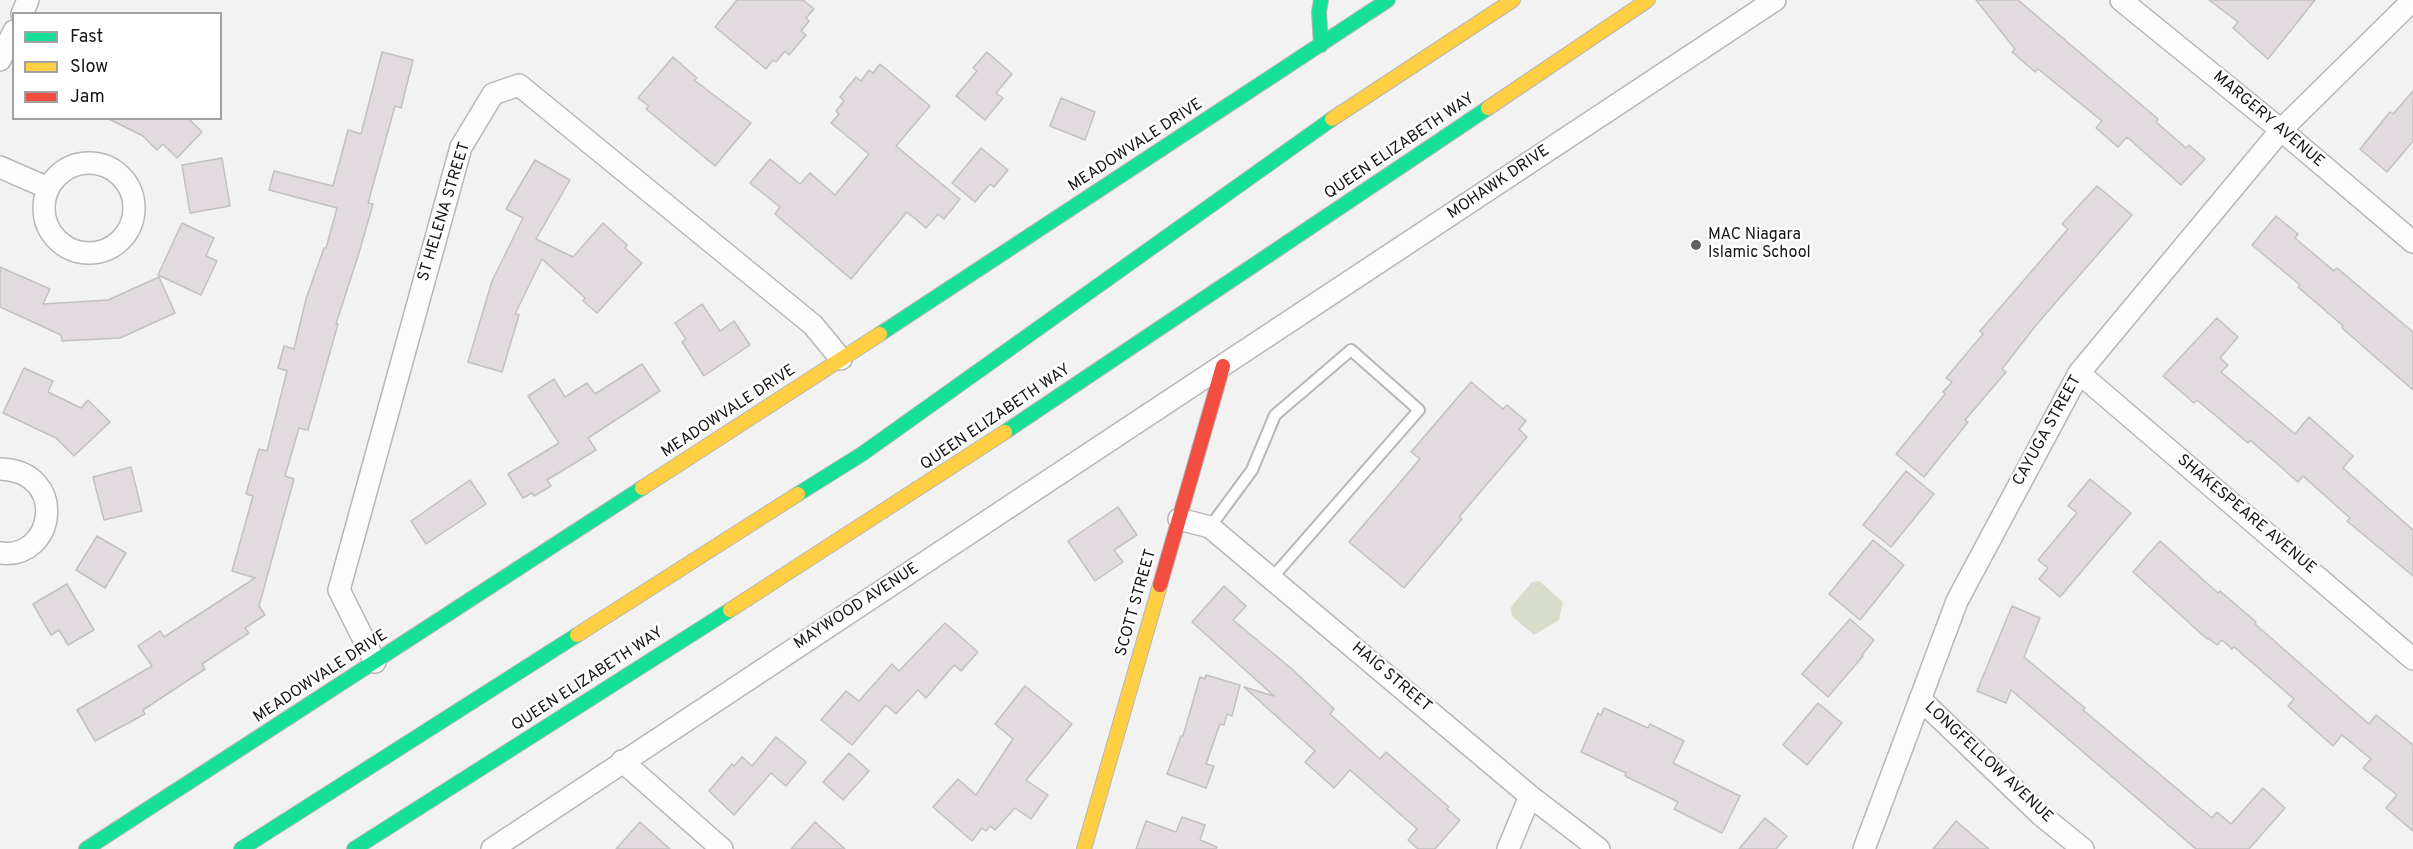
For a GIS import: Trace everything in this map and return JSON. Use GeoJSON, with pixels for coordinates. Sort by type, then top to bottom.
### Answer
{"type":"FeatureCollection","features":[{"type":"Feature","properties":{"kind":"main road"},"geometry":{"type":"LineString","coordinates":[[1321,45],[1319,12],[1322,0]]}},
{"type":"Feature","properties":{"kind":"main road"},"geometry":{"type":"LineString","coordinates":[[1361,0],[1369,13]]}},
{"type":"Feature","properties":{"kind":"main road","name":"MEADOWVALE DRIVE"},"geometry":{"type":"LineString","coordinates":[[86,849],[841,359],[1388,0]]}},
{"type":"Feature","properties":{"kind":"main road"},"geometry":{"type":"LineString","coordinates":[[242,849],[862,454],[1336,116],[1513,0]]}},
{"type":"Feature","properties":{"kind":"main road","name":"QUEEN ELIZABETH WAY"},"geometry":{"type":"LineString","coordinates":[[354,849],[940,476],[1648,0]]}},
{"type":"Feature","properties":{"kind":"main road","name":"SCOTT STREET"},"geometry":{"type":"LineString","coordinates":[[1084,849],[1223,366]]}},
{"type":"Feature","properties":{"kind":"main road"},"geometry":{"type":"LineString","coordinates":[[495,776],[855,530]]}},
{"type":"Feature","properties":{"kind":"street","name":"MOHAWK DRIVE"},"geometry":{"type":"LineString","coordinates":[[1223,366],[1775,0]]}},
{"type":"Feature","properties":{"kind":"street","name":"MARGERY AVENUE"},"geometry":{"type":"LineString","coordinates":[[2121,0],[2281,130],[2413,242]]}},
{"type":"Feature","properties":{"kind":"street","name":"CAYUGA STREET"},"geometry":{"type":"LineString","coordinates":[[1864,849],[1957,601],[2079,373],[2281,130],[2413,0]]}},
{"type":"Feature","properties":{"kind":"street"},"geometry":{"type":"LineString","coordinates":[[0,60],[12,35]]}},
{"type":"Feature","properties":{"kind":"street","name":"ST HELENA STREET"},"geometry":{"type":"LineString","coordinates":[[375,662],[339,590],[461,147],[493,94],[519,84],[813,325],[841,359]]}},
{"type":"Feature","properties":{"kind":"street"},"geometry":{"type":"LineString","coordinates":[[84,163],[99,164],[113,170],[125,180],[132,194],[134,209],[131,224],[123,237],[98,252],[84,253],[70,249],[58,241],[49,230],[44,216],[44,202],[48,188],[57,176],[69,167],[84,163]]}},
{"type":"Feature","properties":{"kind":"street"},"geometry":{"type":"LineString","coordinates":[[0,167],[48,188]]}},
{"type":"Feature","properties":{"kind":"street","name":"MAYWOOD AVENUE"},"geometry":{"type":"LineString","coordinates":[[492,849],[1223,366]]}},
{"type":"Feature","properties":{"kind":"street","name":"SHAKESPEARE AVENUE"},"geometry":{"type":"LineString","coordinates":[[2079,373],[2413,659]]}},
{"type":"Feature","properties":{"kind":"street"},"geometry":{"type":"LineString","coordinates":[[0,469],[26,474],[37,483],[44,495],[47,508],[46,522],[40,535],[31,546],[18,552],[0,553]]}},
{"type":"Feature","properties":{"kind":"street","name":"HAIG STREET"},"geometry":{"type":"LineString","coordinates":[[1179,519],[1210,527],[1530,795],[1599,849]]}},
{"type":"Feature","properties":{"kind":"street","name":"LONGFELLOW AVENUE"},"geometry":{"type":"LineString","coordinates":[[1920,699],[2041,815],[2083,849]]}},
{"type":"Feature","properties":{"kind":"street"},"geometry":{"type":"LineString","coordinates":[[622,761],[723,849]]}},
{"type":"Feature","properties":{"kind":"street"},"geometry":{"type":"LineString","coordinates":[[1508,849],[1530,795]]}},
{"type":"Feature","properties":{"kind":"lane"},"geometry":{"type":"LineString","coordinates":[[1210,527],[1252,470],[1275,415],[1351,350],[1419,410],[1272,578]]}},
{"type":"Feature","properties":{"kind":"green space"},"geometry":{"type":"Polygon","coordinates":[[[1539,581],[1563,602],[1559,620],[1534,635],[1512,616],[1511,607],[1532,582],[1539,581]]]}},
{"type":"Feature","properties":{"kind":"building"},"geometry":{"type":"Polygon","coordinates":[[[737,0],[803,0],[814,9],[806,18],[809,21],[801,31],[806,35],[789,55],[785,51],[766,69],[715,27],[737,0]]]}},
{"type":"Feature","properties":{"kind":"building"},"geometry":{"type":"Polygon","coordinates":[[[1976,0],[2018,0],[2158,119],[2156,122],[2186,148],[2189,145],[2205,159],[2181,185],[2127,137],[2118,147],[2096,128],[2102,121],[2038,69],[2035,72],[2012,52],[2015,49],[1976,0]]]}},
{"type":"Feature","properties":{"kind":"building"},"geometry":{"type":"Polygon","coordinates":[[[2209,0],[2315,0],[2268,59],[2233,28],[2238,22],[2209,0]]]}},
{"type":"Feature","properties":{"kind":"building"},"geometry":{"type":"Polygon","coordinates":[[[382,52],[413,60],[401,108],[395,106],[368,203],[373,204],[336,324],[338,324],[308,430],[299,428],[285,476],[294,479],[259,606],[265,615],[245,628],[249,633],[202,664],[205,669],[143,710],[145,714],[95,741],[77,710],[152,666],[138,646],[160,631],[164,637],[255,578],[232,571],[253,496],[246,494],[259,449],[267,451],[287,371],[278,368],[284,346],[294,349],[306,299],[324,248],[326,248],[337,208],[269,190],[274,171],[333,186],[348,130],[361,134],[382,52]]]}},
{"type":"Feature","properties":{"kind":"building"},"geometry":{"type":"Polygon","coordinates":[[[987,52],[1012,74],[996,93],[1003,98],[985,120],[956,96],[977,71],[973,68],[987,52]]]}},
{"type":"Feature","properties":{"kind":"building"},"geometry":{"type":"Polygon","coordinates":[[[673,57],[697,78],[694,80],[751,123],[715,166],[646,109],[649,106],[638,98],[673,57]]]}},
{"type":"Feature","properties":{"kind":"building"},"geometry":{"type":"Polygon","coordinates":[[[880,64],[930,106],[896,146],[960,199],[944,219],[938,214],[926,228],[907,212],[851,279],[775,214],[780,207],[750,183],[770,159],[800,184],[810,173],[835,195],[869,154],[831,123],[839,114],[836,111],[844,101],[840,97],[856,77],[861,81],[869,70],[873,73],[880,64]]]}},
{"type":"Feature","properties":{"kind":"building"},"geometry":{"type":"Polygon","coordinates":[[[2413,91],[2413,141],[2387,172],[2360,149],[2390,112],[2393,114],[2413,91]]]}},
{"type":"Feature","properties":{"kind":"building"},"geometry":{"type":"Polygon","coordinates":[[[1061,98],[1095,112],[1085,140],[1050,126],[1061,98]]]}},
{"type":"Feature","properties":{"kind":"building"},"geometry":{"type":"Polygon","coordinates":[[[111,120],[190,120],[202,132],[177,158],[163,144],[157,150],[143,136],[111,120]]]}},
{"type":"Feature","properties":{"kind":"building"},"geometry":{"type":"Polygon","coordinates":[[[981,148],[1008,170],[994,187],[990,184],[975,202],[952,183],[981,148]]]}},
{"type":"Feature","properties":{"kind":"building"},"geometry":{"type":"Polygon","coordinates":[[[222,158],[230,206],[190,213],[182,165],[222,158]]]}},
{"type":"Feature","properties":{"kind":"building"},"geometry":{"type":"Polygon","coordinates":[[[535,160],[570,180],[536,239],[573,257],[603,223],[627,245],[625,248],[642,263],[597,313],[583,301],[585,298],[542,259],[515,314],[519,315],[502,372],[468,362],[492,281],[523,218],[506,209],[535,160]]]}},
{"type":"Feature","properties":{"kind":"building"},"geometry":{"type":"Polygon","coordinates":[[[2097,186],[2132,215],[2037,324],[2002,369],[2006,372],[1965,420],[1968,422],[1924,477],[1896,454],[1945,394],[1943,392],[1952,382],[1946,378],[1983,334],[1980,331],[2068,229],[2062,224],[2097,186]]]}},
{"type":"Feature","properties":{"kind":"building"},"geometry":{"type":"Polygon","coordinates":[[[2276,216],[2298,234],[2295,238],[2334,271],[2337,268],[2413,332],[2413,390],[2342,328],[2343,326],[2298,287],[2300,285],[2252,245],[2276,216]]]}},
{"type":"Feature","properties":{"kind":"building"},"geometry":{"type":"Polygon","coordinates":[[[182,223],[214,238],[206,256],[217,261],[201,295],[158,275],[182,223]]]}},
{"type":"Feature","properties":{"kind":"building"},"geometry":{"type":"Polygon","coordinates":[[[0,267],[50,289],[43,304],[108,300],[159,277],[175,313],[120,338],[62,341],[61,335],[0,307],[0,267]]]}},
{"type":"Feature","properties":{"kind":"building"},"geometry":{"type":"Polygon","coordinates":[[[702,304],[720,331],[734,321],[750,345],[704,376],[682,342],[686,339],[675,323],[702,304]]]}},
{"type":"Feature","properties":{"kind":"building"},"geometry":{"type":"Polygon","coordinates":[[[2217,318],[2238,337],[2220,358],[2228,365],[2221,372],[2295,434],[2309,417],[2353,456],[2343,468],[2413,530],[2413,576],[2347,521],[2350,518],[2303,476],[2298,482],[2250,440],[2248,443],[2197,400],[2194,403],[2163,376],[2217,318]]]}},
{"type":"Feature","properties":{"kind":"building"},"geometry":{"type":"Polygon","coordinates":[[[642,364],[660,391],[588,438],[596,450],[547,480],[551,486],[534,496],[532,493],[523,498],[508,474],[559,443],[528,396],[554,379],[565,397],[587,383],[595,394],[642,364]]]}},
{"type":"Feature","properties":{"kind":"building"},"geometry":{"type":"Polygon","coordinates":[[[24,368],[53,381],[48,392],[81,408],[88,400],[110,422],[74,456],[56,438],[3,413],[24,368]]]}},
{"type":"Feature","properties":{"kind":"building"},"geometry":{"type":"Polygon","coordinates":[[[1471,382],[1503,409],[1507,405],[1526,421],[1519,429],[1527,437],[1459,517],[1462,519],[1404,588],[1349,542],[1420,459],[1411,452],[1471,382]]]}},
{"type":"Feature","properties":{"kind":"building"},"geometry":{"type":"Polygon","coordinates":[[[131,467],[142,511],[104,520],[93,477],[131,467]]]}},
{"type":"Feature","properties":{"kind":"building"},"geometry":{"type":"Polygon","coordinates":[[[1906,471],[1934,494],[1891,547],[1863,525],[1906,471]]]}},
{"type":"Feature","properties":{"kind":"building"},"geometry":{"type":"Polygon","coordinates":[[[2090,479],[2131,513],[2060,597],[2039,579],[2048,568],[2038,560],[2077,513],[2068,506],[2090,479]]]}},
{"type":"Feature","properties":{"kind":"building"},"geometry":{"type":"Polygon","coordinates":[[[470,480],[486,504],[426,544],[411,521],[470,480]]]}},
{"type":"Feature","properties":{"kind":"building"},"geometry":{"type":"Polygon","coordinates":[[[1118,507],[1137,535],[1114,550],[1123,562],[1095,581],[1068,541],[1118,507]]]}},
{"type":"Feature","properties":{"kind":"building"},"geometry":{"type":"Polygon","coordinates":[[[97,536],[126,553],[105,588],[76,570],[97,536]]]}},
{"type":"Feature","properties":{"kind":"building"},"geometry":{"type":"Polygon","coordinates":[[[1873,540],[1904,565],[1860,620],[1829,594],[1873,540]]]}},
{"type":"Feature","properties":{"kind":"building"},"geometry":{"type":"Polygon","coordinates":[[[2160,541],[2218,593],[2220,591],[2256,622],[2255,624],[2369,724],[2376,715],[2413,745],[2413,831],[2386,808],[2397,795],[2363,768],[2371,759],[2342,735],[2333,746],[2288,706],[2294,699],[2234,647],[2232,649],[2222,640],[2217,645],[2207,639],[2133,572],[2160,541]]]}},
{"type":"Feature","properties":{"kind":"building"},"geometry":{"type":"Polygon","coordinates":[[[67,584],[94,630],[68,645],[59,630],[51,635],[33,604],[67,584]]]}},
{"type":"Feature","properties":{"kind":"building"},"geometry":{"type":"Polygon","coordinates":[[[1224,586],[1246,606],[1233,620],[1292,669],[1334,709],[1330,714],[1380,759],[1386,752],[1449,807],[1447,809],[1460,820],[1435,849],[1418,849],[1408,840],[1417,829],[1350,770],[1334,788],[1305,762],[1315,751],[1244,687],[1274,696],[1192,622],[1224,586]]]}},
{"type":"Feature","properties":{"kind":"building"},"geometry":{"type":"Polygon","coordinates":[[[2012,606],[2040,618],[2024,657],[2085,708],[2083,710],[2212,818],[2217,812],[2231,824],[2263,788],[2285,808],[2249,849],[2196,849],[2011,690],[2006,703],[1977,691],[2012,606]]]}},
{"type":"Feature","properties":{"kind":"building"},"geometry":{"type":"Polygon","coordinates":[[[1850,619],[1874,640],[1828,697],[1802,674],[1850,619]]]}},
{"type":"Feature","properties":{"kind":"building"},"geometry":{"type":"Polygon","coordinates":[[[945,623],[978,652],[961,671],[954,665],[926,698],[918,690],[896,714],[886,705],[852,745],[821,720],[846,691],[859,701],[892,664],[899,671],[945,623]]]}},
{"type":"Feature","properties":{"kind":"building"},"geometry":{"type":"Polygon","coordinates":[[[1206,675],[1240,685],[1232,716],[1227,714],[1224,725],[1220,724],[1206,764],[1214,766],[1206,788],[1167,774],[1181,736],[1183,736],[1200,677],[1205,679],[1206,675]]]}},
{"type":"Feature","properties":{"kind":"building"},"geometry":{"type":"Polygon","coordinates":[[[1025,686],[1072,724],[1026,780],[1048,795],[1031,819],[1015,808],[995,830],[990,826],[986,831],[982,828],[972,841],[933,807],[958,779],[976,795],[1013,739],[995,724],[1025,686]]]}},
{"type":"Feature","properties":{"kind":"building"},"geometry":{"type":"Polygon","coordinates":[[[1818,703],[1842,723],[1807,765],[1783,745],[1818,703]]]}},
{"type":"Feature","properties":{"kind":"building"},"geometry":{"type":"Polygon","coordinates":[[[1604,708],[1648,728],[1650,724],[1684,741],[1673,763],[1740,796],[1722,833],[1674,809],[1678,802],[1625,776],[1626,773],[1581,752],[1598,713],[1601,715],[1604,708]]]}},
{"type":"Feature","properties":{"kind":"building"},"geometry":{"type":"Polygon","coordinates":[[[776,737],[806,762],[786,786],[771,773],[734,815],[709,791],[732,764],[734,766],[742,757],[752,766],[776,737]]]}},
{"type":"Feature","properties":{"kind":"building"},"geometry":{"type":"Polygon","coordinates":[[[849,753],[869,771],[843,800],[823,782],[849,753]]]}},
{"type":"Feature","properties":{"kind":"building"},"geometry":{"type":"Polygon","coordinates":[[[1182,817],[1205,825],[1200,840],[1217,847],[1216,849],[1136,849],[1146,821],[1176,832],[1182,817]]]}},
{"type":"Feature","properties":{"kind":"building"},"geometry":{"type":"Polygon","coordinates":[[[1765,818],[1787,836],[1776,849],[1739,849],[1765,818]]]}},
{"type":"Feature","properties":{"kind":"building"},"geometry":{"type":"Polygon","coordinates":[[[1956,821],[1989,849],[1933,849],[1956,821]]]}},
{"type":"Feature","properties":{"kind":"building"},"geometry":{"type":"Polygon","coordinates":[[[640,822],[670,849],[616,849],[640,822]]]}},
{"type":"Feature","properties":{"kind":"building"},"geometry":{"type":"Polygon","coordinates":[[[815,822],[845,849],[791,849],[815,822]]]}},
{"type":"Feature","properties":{"kind":"traffic: fast"},"geometry":{"type":"LineString","coordinates":[[1321,0],[1319,12],[1321,45]]}},
{"type":"Feature","properties":{"kind":"traffic: fast"},"geometry":{"type":"LineString","coordinates":[[880,334],[1388,0]]}},
{"type":"Feature","properties":{"kind":"traffic: fast"},"geometry":{"type":"LineString","coordinates":[[1005,432],[1488,108]]}},
{"type":"Feature","properties":{"kind":"traffic: fast"},"geometry":{"type":"LineString","coordinates":[[798,494],[862,454],[1332,119]]}},
{"type":"Feature","properties":{"kind":"traffic: fast"},"geometry":{"type":"LineString","coordinates":[[86,849],[642,488]]}},
{"type":"Feature","properties":{"kind":"traffic: fast"},"geometry":{"type":"LineString","coordinates":[[354,849],[730,610]]}},
{"type":"Feature","properties":{"kind":"traffic: fast"},"geometry":{"type":"LineString","coordinates":[[241,849],[577,635]]}},
{"type":"Feature","properties":{"kind":"traffic: slow"},"geometry":{"type":"LineString","coordinates":[[1332,119],[1513,0]]}},
{"type":"Feature","properties":{"kind":"traffic: slow"},"geometry":{"type":"LineString","coordinates":[[1488,108],[1648,0]]}},
{"type":"Feature","properties":{"kind":"traffic: slow"},"geometry":{"type":"LineString","coordinates":[[642,488],[880,334]]}},
{"type":"Feature","properties":{"kind":"traffic: slow"},"geometry":{"type":"LineString","coordinates":[[730,610],[1005,432]]}},
{"type":"Feature","properties":{"kind":"traffic: slow"},"geometry":{"type":"LineString","coordinates":[[577,635],[798,494]]}},
{"type":"Feature","properties":{"kind":"traffic: slow"},"geometry":{"type":"LineString","coordinates":[[1084,849],[1160,585]]}},
{"type":"Feature","properties":{"kind":"traffic: jam"},"geometry":{"type":"LineString","coordinates":[[1160,585],[1223,366]]}},
{"type":"Feature","properties":{"kind":"place","name":"MAC Niagara Islamic School"},"geometry":{"type":"Point","coordinates":[1696,245]}}]}
